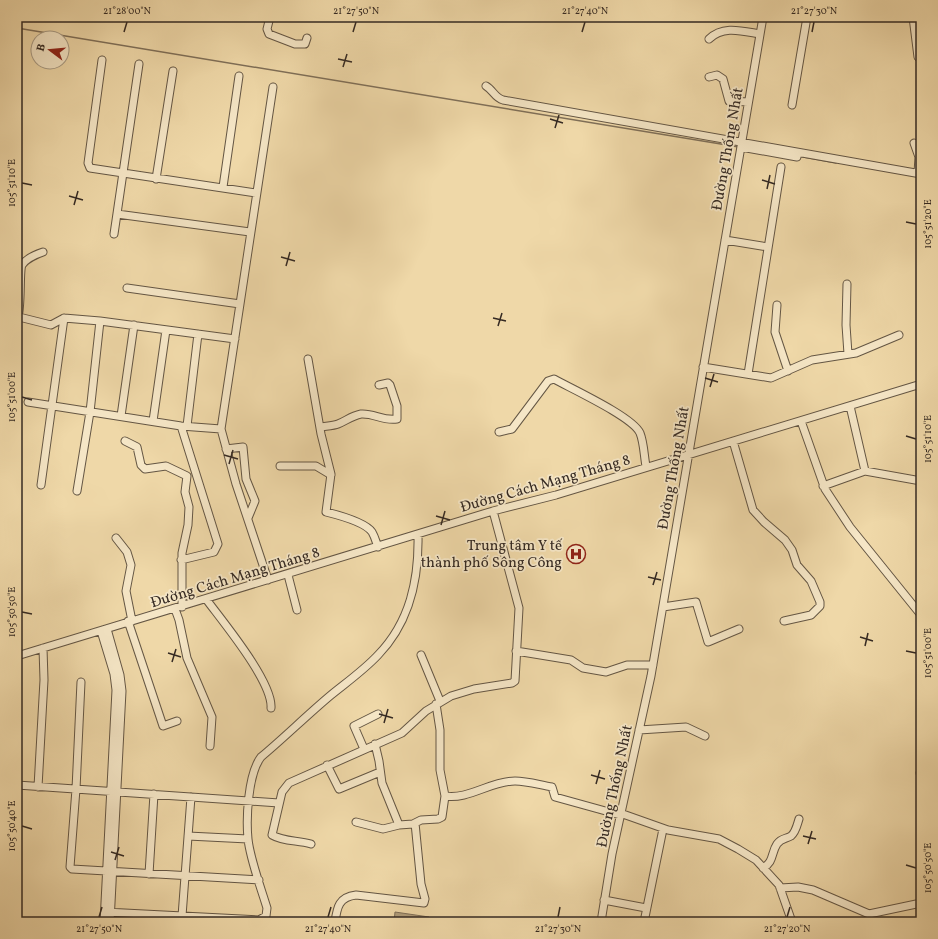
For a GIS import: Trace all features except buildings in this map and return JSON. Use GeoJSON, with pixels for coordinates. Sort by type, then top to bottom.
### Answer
{"type":"FeatureCollection","features":[{"type":"Feature","properties":{"kind":"street"},"geometry":{"type":"LineString","coordinates":[[270,17],[267,29],[269,34],[298,45],[305,44],[307,38]]}},
{"type":"Feature","properties":{"kind":"street","name":"Đường Thống Nhất"},"geometry":{"type":"LineString","coordinates":[[601,922],[620,814],[653,665],[763,17]]}},
{"type":"Feature","properties":{"kind":"street"},"geometry":{"type":"LineString","coordinates":[[792,105],[808,17]]}},
{"type":"Feature","properties":{"kind":"street"},"geometry":{"type":"LineString","coordinates":[[913,17],[918,57]]}},
{"type":"Feature","properties":{"kind":"street"},"geometry":{"type":"LineString","coordinates":[[709,39],[718,32],[726,30],[760,34]]}},
{"type":"Feature","properties":{"kind":"street"},"geometry":{"type":"LineString","coordinates":[[102,60],[88,166],[96,170],[223,187],[256,193]]}},
{"type":"Feature","properties":{"kind":"street"},"geometry":{"type":"LineString","coordinates":[[114,234],[139,64]]}},
{"type":"Feature","properties":{"kind":"street"},"geometry":{"type":"LineString","coordinates":[[156,179],[173,71]]}},
{"type":"Feature","properties":{"kind":"street"},"geometry":{"type":"LineString","coordinates":[[709,76],[717,75],[723,79],[729,101],[748,102]]}},
{"type":"Feature","properties":{"kind":"street"},"geometry":{"type":"LineString","coordinates":[[223,187],[239,76]]}},
{"type":"Feature","properties":{"kind":"street"},"geometry":{"type":"LineString","coordinates":[[486,86],[493,91],[497,98],[503,100],[920,175],[919,157],[914,142]]}},
{"type":"Feature","properties":{"kind":"street"},"geometry":{"type":"LineString","coordinates":[[268,580],[221,429],[273,88]]}},
{"type":"Feature","properties":{"kind":"street"},"geometry":{"type":"LineString","coordinates":[[748,374],[781,167]]}},
{"type":"Feature","properties":{"kind":"street"},"geometry":{"type":"LineString","coordinates":[[117,214],[250,232]]}},
{"type":"Feature","properties":{"kind":"street"},"geometry":{"type":"LineString","coordinates":[[725,240],[768,247]]}},
{"type":"Feature","properties":{"kind":"street"},"geometry":{"type":"LineString","coordinates":[[43,252],[37,254],[21,267],[18,319],[51,325],[64,318],[100,321],[235,339]]}},
{"type":"Feature","properties":{"kind":"street"},"geometry":{"type":"LineString","coordinates":[[846,284],[848,354]]}},
{"type":"Feature","properties":{"kind":"street"},"geometry":{"type":"LineString","coordinates":[[127,288],[240,304]]}},
{"type":"Feature","properties":{"kind":"street"},"geometry":{"type":"LineString","coordinates":[[777,305],[775,332],[788,371]]}},
{"type":"Feature","properties":{"kind":"street"},"geometry":{"type":"LineString","coordinates":[[42,485],[64,318]]}},
{"type":"Feature","properties":{"kind":"street"},"geometry":{"type":"LineString","coordinates":[[77,491],[90,412],[100,321]]}},
{"type":"Feature","properties":{"kind":"street"},"geometry":{"type":"LineString","coordinates":[[120,416],[134,325]]}},
{"type":"Feature","properties":{"kind":"street"},"geometry":{"type":"LineString","coordinates":[[153,421],[166,330]]}},
{"type":"Feature","properties":{"kind":"street"},"geometry":{"type":"LineString","coordinates":[[181,560],[214,552],[218,544],[184,426],[198,334]]}},
{"type":"Feature","properties":{"kind":"street"},"geometry":{"type":"LineString","coordinates":[[703,367],[772,378],[812,360],[860,352],[899,335]]}},
{"type":"Feature","properties":{"kind":"street"},"geometry":{"type":"LineString","coordinates":[[308,359],[320,427],[331,475],[326,512],[347,518],[366,527],[373,534],[378,547]]}},
{"type":"Feature","properties":{"kind":"street"},"geometry":{"type":"LineString","coordinates":[[499,432],[512,428],[548,381],[554,379],[621,415],[636,428],[641,438],[646,466]]}},
{"type":"Feature","properties":{"kind":"street"},"geometry":{"type":"LineString","coordinates":[[320,427],[337,424],[350,417],[360,414],[374,416],[385,420],[397,419],[397,406],[390,385],[388,383],[379,385]]}},
{"type":"Feature","properties":{"kind":"street","name":"Đường Cách Mạng Tháng 8"},"geometry":{"type":"LineString","coordinates":[[17,656],[288,575],[492,511],[556,495],[646,466],[921,384]]}},
{"type":"Feature","properties":{"kind":"street"},"geometry":{"type":"LineString","coordinates":[[28,402],[184,426],[221,429]]}},
{"type":"Feature","properties":{"kind":"street"},"geometry":{"type":"LineString","coordinates":[[850,406],[865,470]]}},
{"type":"Feature","properties":{"kind":"street"},"geometry":{"type":"LineString","coordinates":[[801,421],[823,486],[850,527],[921,615]]}},
{"type":"Feature","properties":{"kind":"street"},"geometry":{"type":"LineString","coordinates":[[125,441],[137,447],[141,465],[145,469],[166,466],[187,476],[185,492],[189,508],[181,560],[178,608],[179,620],[187,658],[212,717],[210,746]]}},
{"type":"Feature","properties":{"kind":"street"},"geometry":{"type":"LineString","coordinates":[[734,441],[753,510],[785,540],[792,550],[797,565],[811,581],[820,602],[820,606],[811,615],[784,621]]}},
{"type":"Feature","properties":{"kind":"street"},"geometry":{"type":"LineString","coordinates":[[226,449],[243,448],[246,479],[255,501],[248,518]]}},
{"type":"Feature","properties":{"kind":"street"},"geometry":{"type":"LineString","coordinates":[[280,466],[316,466],[331,475]]}},
{"type":"Feature","properties":{"kind":"street"},"geometry":{"type":"LineString","coordinates":[[823,486],[865,470],[921,482]]}},
{"type":"Feature","properties":{"kind":"street"},"geometry":{"type":"LineString","coordinates":[[310,844],[301,841],[295,842],[272,835],[282,792],[288,783],[402,733],[438,703],[463,691],[514,682],[516,678],[519,608],[492,511]]}},
{"type":"Feature","properties":{"kind":"street"},"geometry":{"type":"LineString","coordinates":[[108,912],[158,918],[182,916],[263,919],[266,916],[267,908],[248,839],[249,801],[252,774],[261,757],[370,663],[395,633],[410,602],[417,574],[418,535]]}},
{"type":"Feature","properties":{"kind":"street"},"geometry":{"type":"LineString","coordinates":[[116,538],[127,552],[131,565],[126,591],[130,621],[162,726],[177,721]]}},
{"type":"Feature","properties":{"kind":"street"},"geometry":{"type":"LineString","coordinates":[[288,575],[297,610]]}},
{"type":"Feature","properties":{"kind":"street"},"geometry":{"type":"LineString","coordinates":[[206,599],[253,665],[271,699],[271,708]]}},
{"type":"Feature","properties":{"kind":"street"},"geometry":{"type":"LineString","coordinates":[[663,607],[696,602],[708,642],[739,629]]}},
{"type":"Feature","properties":{"kind":"street"},"geometry":{"type":"LineString","coordinates":[[104,630],[116,690],[116,756],[108,912],[110,922]]}},
{"type":"Feature","properties":{"kind":"street"},"geometry":{"type":"LineString","coordinates":[[38,787],[44,680],[43,648]]}},
{"type":"Feature","properties":{"kind":"street"},"geometry":{"type":"LineString","coordinates":[[516,651],[571,660],[583,668],[606,672],[627,665],[653,665]]}},
{"type":"Feature","properties":{"kind":"street"},"geometry":{"type":"LineString","coordinates":[[356,822],[378,828],[441,818],[445,796],[440,770],[438,703],[421,655]]}},
{"type":"Feature","properties":{"kind":"street"},"geometry":{"type":"LineString","coordinates":[[81,682],[76,789],[70,867],[74,870],[259,880]]}},
{"type":"Feature","properties":{"kind":"street"},"geometry":{"type":"LineString","coordinates":[[364,749],[354,726],[378,714]]}},
{"type":"Feature","properties":{"kind":"street"},"geometry":{"type":"LineString","coordinates":[[639,730],[686,727],[705,736]]}},
{"type":"Feature","properties":{"kind":"street"},"geometry":{"type":"LineString","coordinates":[[375,744],[382,783],[399,825]]}},
{"type":"Feature","properties":{"kind":"street"},"geometry":{"type":"LineString","coordinates":[[327,765],[339,789],[380,772]]}},
{"type":"Feature","properties":{"kind":"street"},"geometry":{"type":"LineString","coordinates":[[445,796],[455,797],[489,786],[515,781],[552,787],[555,797],[620,814],[664,829],[719,839],[756,860],[780,888],[792,922]]}},
{"type":"Feature","properties":{"kind":"street"},"geometry":{"type":"LineString","coordinates":[[17,785],[279,803]]}},
{"type":"Feature","properties":{"kind":"street"},"geometry":{"type":"LineString","coordinates":[[148,874],[154,794]]}},
{"type":"Feature","properties":{"kind":"street"},"geometry":{"type":"LineString","coordinates":[[182,916],[191,797]]}},
{"type":"Feature","properties":{"kind":"street"},"geometry":{"type":"LineString","coordinates":[[763,868],[771,862],[775,848],[780,840],[789,837],[795,831],[799,819]]}},
{"type":"Feature","properties":{"kind":"street"},"geometry":{"type":"LineString","coordinates":[[335,922],[338,907],[342,899],[356,894],[424,904],[425,899],[421,884],[415,823]]}},
{"type":"Feature","properties":{"kind":"street"},"geometry":{"type":"LineString","coordinates":[[644,922],[664,829]]}},
{"type":"Feature","properties":{"kind":"street"},"geometry":{"type":"LineString","coordinates":[[188,836],[248,839]]}},
{"type":"Feature","properties":{"kind":"street"},"geometry":{"type":"LineString","coordinates":[[780,888],[798,887],[813,890],[869,914],[921,904]]}},
{"type":"Feature","properties":{"kind":"street"},"geometry":{"type":"LineString","coordinates":[[604,900],[646,908]]}},
{"type":"Feature","properties":{"kind":"street"},"geometry":{"type":"LineString","coordinates":[[104,922],[108,912]]}},
{"type":"Feature","properties":{"kind":"shaded area"},"geometry":{"type":"Polygon","coordinates":[[[395,912],[429,917],[428,922],[394,922],[395,912]]]}},
{"type":"Feature","properties":{"kind":"waterway"},"geometry":{"type":"LineString","coordinates":[[17,28],[739,147]]}},
{"type":"Feature","properties":{"kind":"waterway"},"geometry":{"type":"LineString","coordinates":[[798,156],[836,163]]}},
{"type":"Feature","properties":{"kind":"place","name":"Trung tâm Y tế thành phố Sông Công"},"geometry":{"type":"Point","coordinates":[576,554]}}]}
